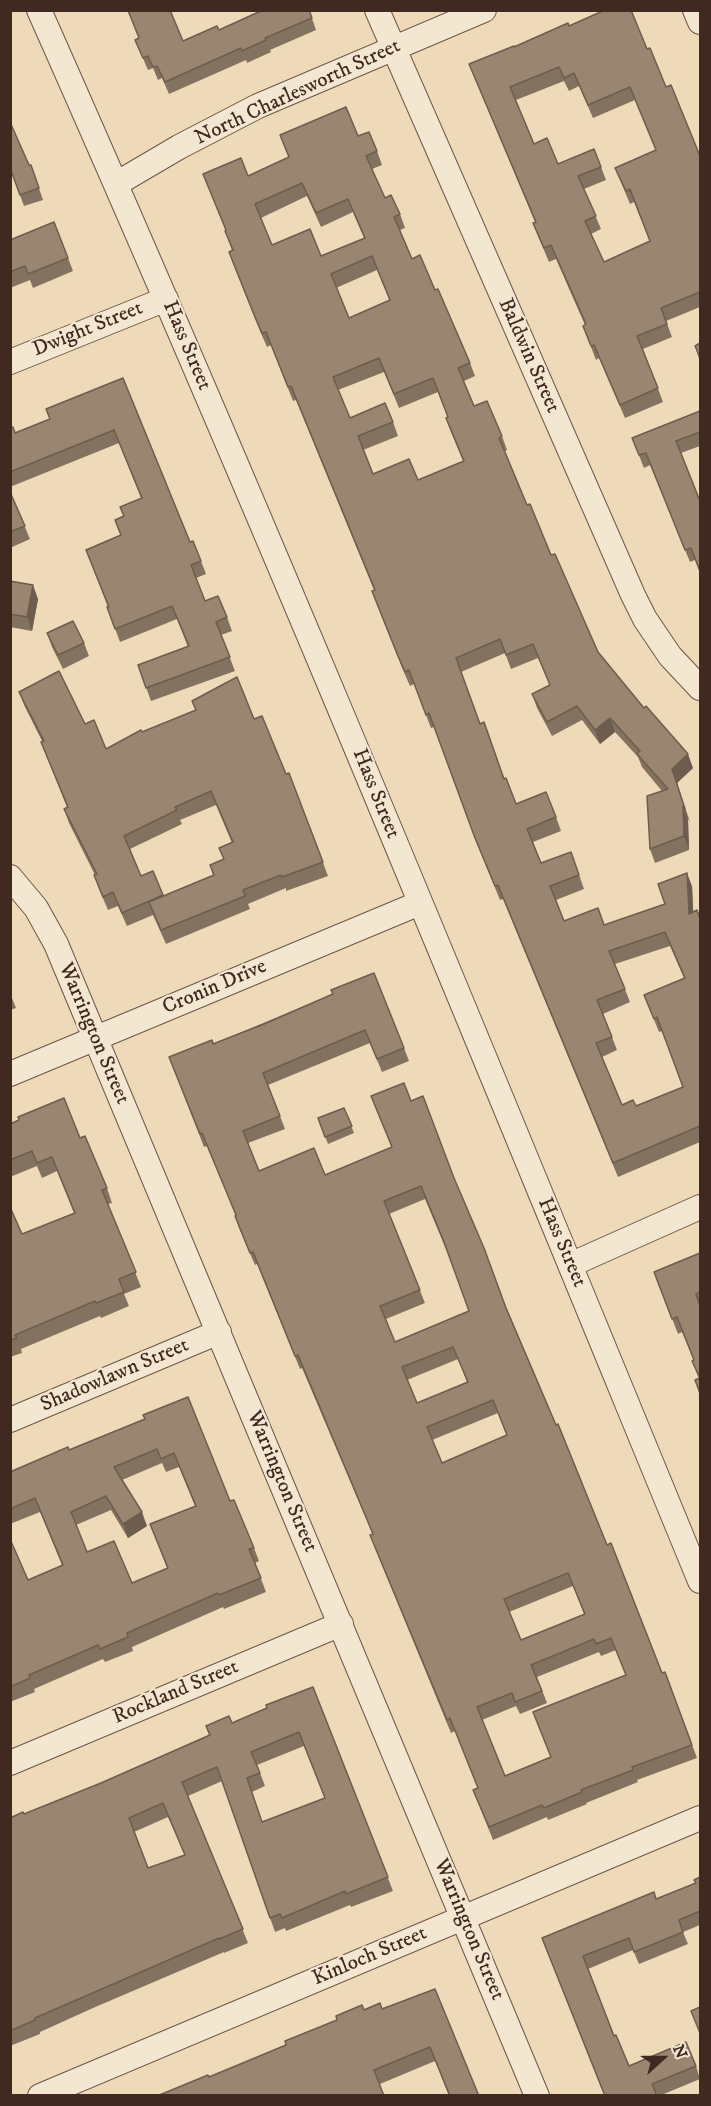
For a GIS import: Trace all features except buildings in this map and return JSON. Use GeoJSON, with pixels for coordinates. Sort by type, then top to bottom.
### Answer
{"type":"FeatureCollection","features":[{"type":"Feature","properties":{"kind":"street","name":"Hass Street"},"geometry":{"type":"LineString","coordinates":[[39,10],[166,299],[313,644],[700,1581]]}},
{"type":"Feature","properties":{"kind":"street","name":"Baldwin Street"},"geometry":{"type":"LineString","coordinates":[[377,10],[633,595],[645,619],[670,656],[700,688]]}},
{"type":"Feature","properties":{"kind":"street","name":"North Charlesworth Street"},"geometry":{"type":"LineString","coordinates":[[116,184],[179,147],[258,106],[484,10]]}},
{"type":"Feature","properties":{"kind":"street"},"geometry":{"type":"LineString","coordinates":[[695,10],[700,22]]}},
{"type":"Feature","properties":{"kind":"street","name":"Dwight Street"},"geometry":{"type":"LineString","coordinates":[[10,362],[166,299]]}},
{"type":"Feature","properties":{"kind":"street","name":"Warrington Street"},"geometry":{"type":"LineString","coordinates":[[10,877],[36,908],[56,944],[537,2096]]}},
{"type":"Feature","properties":{"kind":"street","name":"Cronin Drive"},"geometry":{"type":"LineString","coordinates":[[10,1074],[420,903]]}},
{"type":"Feature","properties":{"kind":"street"},"geometry":{"type":"LineString","coordinates":[[570,1265],[700,1207]]}},
{"type":"Feature","properties":{"kind":"street","name":"Shadowlawn Street"},"geometry":{"type":"LineString","coordinates":[[10,1420],[219,1332]]}},
{"type":"Feature","properties":{"kind":"street","name":"Rockland Street"},"geometry":{"type":"LineString","coordinates":[[10,1763],[341,1624]]}},
{"type":"Feature","properties":{"kind":"street","name":"Kinloch Street"},"geometry":{"type":"LineString","coordinates":[[40,2096],[700,1818]]}}]}
